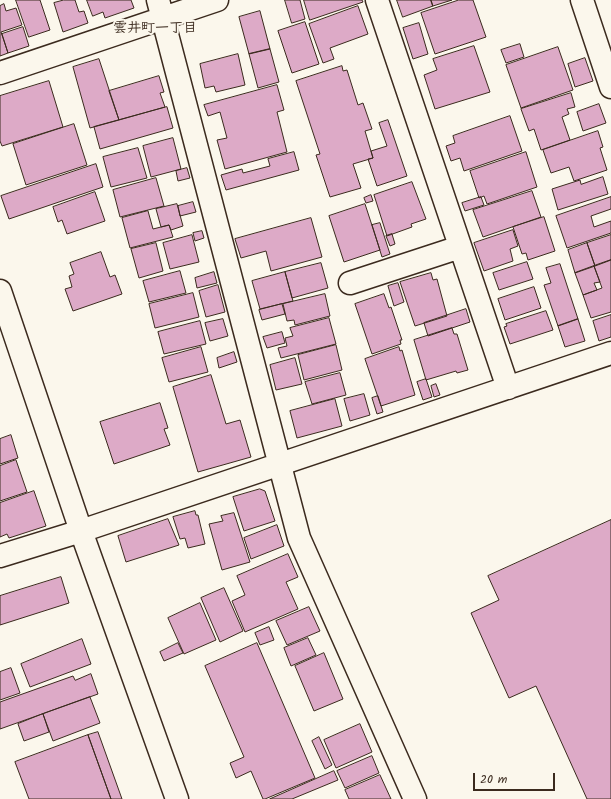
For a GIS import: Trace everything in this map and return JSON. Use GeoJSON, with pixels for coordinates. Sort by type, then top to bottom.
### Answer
{"type":"FeatureCollection","features":[{"type":"Feature","properties":{"kind":"street"},"geometry":{"type":"LineString","coordinates":[[0,73],[161,9],[217,0]]}},
{"type":"Feature","properties":{"kind":"street"},"geometry":{"type":"LineString","coordinates":[[377,0],[508,388]]}},
{"type":"Feature","properties":{"kind":"street"},"geometry":{"type":"LineString","coordinates":[[582,0],[611,87]]}},
{"type":"Feature","properties":{"kind":"street"},"geometry":{"type":"LineString","coordinates":[[161,9],[298,538],[415,799]]}},
{"type":"Feature","properties":{"kind":"street"},"geometry":{"type":"LineString","coordinates":[[350,283],[460,247]]}},
{"type":"Feature","properties":{"kind":"street"},"geometry":{"type":"LineString","coordinates":[[0,291],[81,531],[177,799]]}},
{"type":"Feature","properties":{"kind":"street"},"geometry":{"type":"LineString","coordinates":[[0,556],[81,531],[611,353]]}},
{"type":"Feature","properties":{"kind":"building"},"geometry":{"type":"Polygon","coordinates":[[[16,0],[40,0],[50,30],[29,37],[16,0]]]}},
{"type":"Feature","properties":{"kind":"building"},"geometry":{"type":"Polygon","coordinates":[[[64,0],[75,0],[79,12],[84,11],[88,23],[63,32],[54,3],[64,0]]]}},
{"type":"Feature","properties":{"kind":"building"},"geometry":{"type":"Polygon","coordinates":[[[87,0],[131,0],[134,8],[105,18],[103,12],[93,16],[87,0]]]}},
{"type":"Feature","properties":{"kind":"building"},"geometry":{"type":"Polygon","coordinates":[[[285,0],[300,0],[305,19],[292,23],[285,0]]]}},
{"type":"Feature","properties":{"kind":"building"},"geometry":{"type":"Polygon","coordinates":[[[304,0],[362,0],[363,2],[310,20],[304,0]]]}},
{"type":"Feature","properties":{"kind":"building"},"geometry":{"type":"Polygon","coordinates":[[[397,0],[431,0],[433,6],[403,17],[397,0]]]}},
{"type":"Feature","properties":{"kind":"building"},"geometry":{"type":"Polygon","coordinates":[[[431,0],[452,0],[433,6],[431,0]]]}},
{"type":"Feature","properties":{"kind":"building"},"geometry":{"type":"Polygon","coordinates":[[[459,0],[473,0],[486,37],[435,54],[421,13],[459,0]]]}},
{"type":"Feature","properties":{"kind":"building"},"geometry":{"type":"Polygon","coordinates":[[[4,4],[6,11],[16,8],[22,25],[1,32],[8,53],[0,56],[0,6],[4,4]]]}},
{"type":"Feature","properties":{"kind":"building"},"geometry":{"type":"Polygon","coordinates":[[[358,6],[368,34],[330,48],[334,59],[323,63],[309,24],[358,6]]]}},
{"type":"Feature","properties":{"kind":"building"},"geometry":{"type":"Polygon","coordinates":[[[260,11],[270,49],[249,54],[239,17],[260,11]]]}},
{"type":"Feature","properties":{"kind":"building"},"geometry":{"type":"Polygon","coordinates":[[[305,22],[319,64],[292,73],[278,31],[305,22]]]}},
{"type":"Feature","properties":{"kind":"building"},"geometry":{"type":"Polygon","coordinates":[[[419,23],[428,54],[413,59],[403,28],[419,23]]]}},
{"type":"Feature","properties":{"kind":"building"},"geometry":{"type":"Polygon","coordinates":[[[23,27],[29,46],[8,53],[2,34],[23,27]]]}},
{"type":"Feature","properties":{"kind":"building"},"geometry":{"type":"Polygon","coordinates":[[[520,44],[524,57],[506,63],[501,50],[520,44]]]}},
{"type":"Feature","properties":{"kind":"building"},"geometry":{"type":"Polygon","coordinates":[[[474,46],[490,92],[435,109],[424,75],[437,70],[433,59],[474,46]]]}},
{"type":"Feature","properties":{"kind":"building"},"geometry":{"type":"Polygon","coordinates":[[[558,47],[573,90],[521,108],[506,65],[558,47]]]}},
{"type":"Feature","properties":{"kind":"building"},"geometry":{"type":"Polygon","coordinates":[[[270,49],[279,82],[258,88],[249,54],[270,49]]]}},
{"type":"Feature","properties":{"kind":"building"},"geometry":{"type":"Polygon","coordinates":[[[238,54],[245,85],[216,92],[214,86],[205,88],[200,64],[238,54]]]}},
{"type":"Feature","properties":{"kind":"building"},"geometry":{"type":"Polygon","coordinates":[[[585,58],[593,81],[575,87],[568,64],[585,58]]]}},
{"type":"Feature","properties":{"kind":"building"},"geometry":{"type":"Polygon","coordinates":[[[99,59],[119,120],[90,128],[73,67],[99,59]]]}},
{"type":"Feature","properties":{"kind":"building"},"geometry":{"type":"Polygon","coordinates":[[[342,66],[343,71],[347,70],[358,105],[363,103],[372,129],[365,131],[373,158],[353,164],[361,188],[330,197],[316,155],[320,154],[296,81],[342,66]]]}},
{"type":"Feature","properties":{"kind":"building"},"geometry":{"type":"Polygon","coordinates":[[[159,76],[164,92],[160,93],[165,107],[119,120],[109,91],[159,76]]]}},
{"type":"Feature","properties":{"kind":"building"},"geometry":{"type":"Polygon","coordinates":[[[49,81],[63,127],[2,146],[0,141],[0,96],[49,81]]]}},
{"type":"Feature","properties":{"kind":"building"},"geometry":{"type":"Polygon","coordinates":[[[277,85],[284,110],[277,112],[287,152],[225,169],[217,140],[227,138],[220,112],[208,116],[204,105],[277,85]]]}},
{"type":"Feature","properties":{"kind":"building"},"geometry":{"type":"Polygon","coordinates":[[[571,93],[575,107],[567,109],[569,114],[562,117],[570,140],[541,150],[534,129],[529,131],[521,109],[571,93]]]}},
{"type":"Feature","properties":{"kind":"building"},"geometry":{"type":"Polygon","coordinates":[[[599,104],[606,123],[583,131],[577,112],[599,104]]]}},
{"type":"Feature","properties":{"kind":"building"},"geometry":{"type":"Polygon","coordinates":[[[167,107],[173,128],[100,149],[94,127],[167,107]]]}},
{"type":"Feature","properties":{"kind":"building"},"geometry":{"type":"Polygon","coordinates":[[[510,116],[522,151],[464,171],[460,158],[451,161],[446,146],[455,143],[453,136],[510,116]]]}},
{"type":"Feature","properties":{"kind":"building"},"geometry":{"type":"Polygon","coordinates":[[[388,120],[407,176],[377,186],[368,159],[373,158],[371,151],[387,146],[379,123],[388,120]]]}},
{"type":"Feature","properties":{"kind":"building"},"geometry":{"type":"Polygon","coordinates":[[[74,124],[87,165],[26,185],[13,144],[74,124]]]}},
{"type":"Feature","properties":{"kind":"building"},"geometry":{"type":"Polygon","coordinates":[[[598,131],[603,147],[600,148],[607,170],[574,181],[569,167],[551,173],[543,150],[598,131]]]}},
{"type":"Feature","properties":{"kind":"building"},"geometry":{"type":"Polygon","coordinates":[[[173,138],[181,169],[151,177],[143,146],[173,138]]]}},
{"type":"Feature","properties":{"kind":"building"},"geometry":{"type":"Polygon","coordinates":[[[138,148],[147,178],[111,187],[103,157],[138,148]]]}},
{"type":"Feature","properties":{"kind":"building"},"geometry":{"type":"Polygon","coordinates":[[[294,152],[299,170],[226,190],[221,175],[242,169],[243,173],[270,166],[268,159],[294,152]]]}},
{"type":"Feature","properties":{"kind":"building"},"geometry":{"type":"Polygon","coordinates":[[[526,152],[537,187],[487,204],[484,196],[479,198],[470,171],[526,152]]]}},
{"type":"Feature","properties":{"kind":"building"},"geometry":{"type":"Polygon","coordinates":[[[96,164],[103,187],[9,219],[1,196],[96,164]]]}},
{"type":"Feature","properties":{"kind":"building"},"geometry":{"type":"Polygon","coordinates":[[[187,168],[190,178],[178,181],[176,171],[187,168]]]}},
{"type":"Feature","properties":{"kind":"building"},"geometry":{"type":"Polygon","coordinates":[[[603,177],[608,194],[558,210],[552,189],[580,180],[581,184],[603,177]]]}},
{"type":"Feature","properties":{"kind":"building"},"geometry":{"type":"Polygon","coordinates":[[[156,178],[164,206],[120,217],[113,190],[156,178]]]}},
{"type":"Feature","properties":{"kind":"building"},"geometry":{"type":"Polygon","coordinates":[[[412,182],[426,219],[411,224],[412,227],[387,236],[374,195],[412,182]]]}},
{"type":"Feature","properties":{"kind":"building"},"geometry":{"type":"Polygon","coordinates":[[[532,191],[541,217],[483,237],[473,210],[532,191]]]}},
{"type":"Feature","properties":{"kind":"building"},"geometry":{"type":"Polygon","coordinates":[[[95,192],[105,221],[67,234],[62,220],[58,222],[53,207],[95,192]]]}},
{"type":"Feature","properties":{"kind":"building"},"geometry":{"type":"Polygon","coordinates":[[[371,195],[373,201],[366,203],[364,198],[371,195]]]}},
{"type":"Feature","properties":{"kind":"building"},"geometry":{"type":"Polygon","coordinates":[[[481,197],[484,205],[465,211],[462,203],[481,197]]]}},
{"type":"Feature","properties":{"kind":"building"},"geometry":{"type":"Polygon","coordinates":[[[611,197],[611,209],[591,216],[594,227],[611,221],[611,233],[567,248],[556,216],[611,197]]]}},
{"type":"Feature","properties":{"kind":"building"},"geometry":{"type":"Polygon","coordinates":[[[193,202],[196,212],[180,216],[178,206],[193,202]]]}},
{"type":"Feature","properties":{"kind":"building"},"geometry":{"type":"Polygon","coordinates":[[[177,204],[183,226],[171,230],[169,225],[161,227],[156,209],[177,204]]]}},
{"type":"Feature","properties":{"kind":"building"},"geometry":{"type":"Polygon","coordinates":[[[365,204],[380,250],[344,262],[329,216],[365,204]]]}},
{"type":"Feature","properties":{"kind":"building"},"geometry":{"type":"Polygon","coordinates":[[[148,211],[153,229],[169,225],[173,237],[130,248],[122,218],[148,211]]]}},
{"type":"Feature","properties":{"kind":"building"},"geometry":{"type":"Polygon","coordinates":[[[544,217],[555,251],[528,260],[526,253],[522,254],[513,227],[544,217]]]}},
{"type":"Feature","properties":{"kind":"building"},"geometry":{"type":"Polygon","coordinates":[[[311,218],[322,257],[271,271],[266,251],[241,258],[235,239],[311,218]]]}},
{"type":"Feature","properties":{"kind":"building"},"geometry":{"type":"Polygon","coordinates":[[[380,223],[390,254],[382,257],[372,225],[380,223]]]}},
{"type":"Feature","properties":{"kind":"building"},"geometry":{"type":"Polygon","coordinates":[[[513,230],[518,246],[510,249],[513,261],[484,271],[474,243],[513,230]]]}},
{"type":"Feature","properties":{"kind":"building"},"geometry":{"type":"Polygon","coordinates":[[[202,231],[204,238],[195,241],[193,233],[202,231]]]}},
{"type":"Feature","properties":{"kind":"building"},"geometry":{"type":"Polygon","coordinates":[[[392,234],[395,244],[390,246],[386,236],[392,234]]]}},
{"type":"Feature","properties":{"kind":"building"},"geometry":{"type":"Polygon","coordinates":[[[192,235],[199,262],[170,269],[163,243],[192,235]]]}},
{"type":"Feature","properties":{"kind":"building"},"geometry":{"type":"Polygon","coordinates":[[[611,235],[611,260],[595,266],[587,243],[611,235]]]}},
{"type":"Feature","properties":{"kind":"building"},"geometry":{"type":"Polygon","coordinates":[[[156,243],[163,271],[139,278],[131,249],[156,243]]]}},
{"type":"Feature","properties":{"kind":"building"},"geometry":{"type":"Polygon","coordinates":[[[587,243],[595,266],[575,273],[568,250],[587,243]]]}},
{"type":"Feature","properties":{"kind":"building"},"geometry":{"type":"Polygon","coordinates":[[[101,252],[110,277],[115,275],[122,294],[73,311],[65,289],[72,287],[69,276],[74,274],[70,263],[101,252]]]}},
{"type":"Feature","properties":{"kind":"building"},"geometry":{"type":"Polygon","coordinates":[[[611,260],[611,312],[591,318],[583,295],[602,288],[594,266],[611,260]]]}},
{"type":"Feature","properties":{"kind":"building"},"geometry":{"type":"Polygon","coordinates":[[[527,262],[533,279],[499,290],[493,273],[527,262]]]}},
{"type":"Feature","properties":{"kind":"building"},"geometry":{"type":"Polygon","coordinates":[[[321,263],[328,288],[292,298],[285,272],[321,263]]]}},
{"type":"Feature","properties":{"kind":"building"},"geometry":{"type":"Polygon","coordinates":[[[560,264],[578,319],[558,326],[544,285],[551,283],[546,268],[560,264]]]}},
{"type":"Feature","properties":{"kind":"building"},"geometry":{"type":"Polygon","coordinates":[[[594,266],[600,282],[594,283],[597,290],[583,295],[575,273],[594,266]]]}},
{"type":"Feature","properties":{"kind":"building"},"geometry":{"type":"Polygon","coordinates":[[[180,271],[186,293],[149,302],[143,281],[180,271]]]}},
{"type":"Feature","properties":{"kind":"building"},"geometry":{"type":"Polygon","coordinates":[[[214,272],[217,283],[197,288],[195,278],[214,272]]]}},
{"type":"Feature","properties":{"kind":"building"},"geometry":{"type":"Polygon","coordinates":[[[285,272],[293,301],[260,309],[252,281],[285,272]]]}},
{"type":"Feature","properties":{"kind":"building"},"geometry":{"type":"Polygon","coordinates":[[[431,273],[433,280],[437,279],[447,316],[415,326],[400,282],[431,273]]]}},
{"type":"Feature","properties":{"kind":"building"},"geometry":{"type":"Polygon","coordinates":[[[398,283],[404,302],[394,306],[388,286],[398,283]]]}},
{"type":"Feature","properties":{"kind":"building"},"geometry":{"type":"Polygon","coordinates":[[[218,285],[225,312],[206,317],[199,291],[218,285]]]}},
{"type":"Feature","properties":{"kind":"building"},"geometry":{"type":"Polygon","coordinates":[[[534,287],[541,308],[505,320],[498,299],[534,287]]]}},
{"type":"Feature","properties":{"kind":"building"},"geometry":{"type":"Polygon","coordinates":[[[193,293],[199,317],[155,328],[149,304],[193,293]]]}},
{"type":"Feature","properties":{"kind":"building"},"geometry":{"type":"Polygon","coordinates":[[[325,294],[330,316],[295,325],[294,320],[287,321],[283,304],[325,294]]]}},
{"type":"Feature","properties":{"kind":"building"},"geometry":{"type":"Polygon","coordinates":[[[384,294],[389,308],[391,307],[402,340],[400,340],[401,344],[372,354],[355,304],[384,294]]]}},
{"type":"Feature","properties":{"kind":"building"},"geometry":{"type":"Polygon","coordinates":[[[282,304],[285,314],[262,320],[259,310],[282,304]]]}},
{"type":"Feature","properties":{"kind":"building"},"geometry":{"type":"Polygon","coordinates":[[[466,309],[470,322],[428,336],[424,323],[466,309]]]}},
{"type":"Feature","properties":{"kind":"building"},"geometry":{"type":"Polygon","coordinates":[[[546,311],[553,330],[510,344],[504,327],[507,326],[506,324],[546,311]]]}},
{"type":"Feature","properties":{"kind":"building"},"geometry":{"type":"Polygon","coordinates":[[[611,315],[611,337],[599,341],[593,321],[611,315]]]}},
{"type":"Feature","properties":{"kind":"building"},"geometry":{"type":"Polygon","coordinates":[[[329,318],[336,344],[281,358],[278,348],[287,346],[285,338],[293,336],[290,328],[329,318]]]}},
{"type":"Feature","properties":{"kind":"building"},"geometry":{"type":"Polygon","coordinates":[[[223,319],[228,336],[210,341],[205,323],[223,319]]]}},
{"type":"Feature","properties":{"kind":"building"},"geometry":{"type":"Polygon","coordinates":[[[578,319],[585,341],[565,347],[558,326],[578,319]]]}},
{"type":"Feature","properties":{"kind":"building"},"geometry":{"type":"Polygon","coordinates":[[[200,321],[206,344],[164,354],[158,332],[200,321]]]}},
{"type":"Feature","properties":{"kind":"building"},"geometry":{"type":"Polygon","coordinates":[[[452,328],[454,334],[457,334],[468,370],[457,373],[456,371],[426,380],[414,340],[452,328]]]}},
{"type":"Feature","properties":{"kind":"building"},"geometry":{"type":"Polygon","coordinates":[[[282,332],[285,343],[267,348],[263,337],[282,332]]]}},
{"type":"Feature","properties":{"kind":"building"},"geometry":{"type":"Polygon","coordinates":[[[336,345],[342,370],[304,380],[298,355],[336,345]]]}},
{"type":"Feature","properties":{"kind":"building"},"geometry":{"type":"Polygon","coordinates":[[[201,347],[208,372],[169,382],[162,358],[201,347]]]}},
{"type":"Feature","properties":{"kind":"building"},"geometry":{"type":"Polygon","coordinates":[[[399,347],[400,351],[402,350],[415,395],[381,406],[365,359],[399,347]]]}},
{"type":"Feature","properties":{"kind":"building"},"geometry":{"type":"Polygon","coordinates":[[[234,352],[237,362],[219,368],[217,358],[234,352]]]}},
{"type":"Feature","properties":{"kind":"building"},"geometry":{"type":"Polygon","coordinates":[[[295,358],[302,384],[276,390],[270,365],[295,358]]]}},
{"type":"Feature","properties":{"kind":"building"},"geometry":{"type":"Polygon","coordinates":[[[340,373],[346,395],[312,404],[305,382],[340,373]]]}},
{"type":"Feature","properties":{"kind":"building"},"geometry":{"type":"Polygon","coordinates":[[[211,375],[226,424],[240,420],[251,457],[198,472],[173,387],[211,375]]]}},
{"type":"Feature","properties":{"kind":"building"},"geometry":{"type":"Polygon","coordinates":[[[426,379],[432,397],[423,400],[417,382],[426,379]]]}},
{"type":"Feature","properties":{"kind":"building"},"geometry":{"type":"Polygon","coordinates":[[[436,384],[440,395],[434,397],[431,386],[436,384]]]}},
{"type":"Feature","properties":{"kind":"building"},"geometry":{"type":"Polygon","coordinates":[[[364,394],[370,415],[350,421],[344,399],[364,394]]]}},
{"type":"Feature","properties":{"kind":"building"},"geometry":{"type":"Polygon","coordinates":[[[378,396],[383,412],[377,414],[372,398],[378,396]]]}},
{"type":"Feature","properties":{"kind":"building"},"geometry":{"type":"Polygon","coordinates":[[[335,399],[342,426],[297,438],[290,411],[335,399]]]}},
{"type":"Feature","properties":{"kind":"building"},"geometry":{"type":"Polygon","coordinates":[[[160,403],[168,428],[164,429],[170,445],[114,464],[100,422],[160,403]]]}},
{"type":"Feature","properties":{"kind":"building"},"geometry":{"type":"Polygon","coordinates":[[[11,435],[18,458],[0,464],[0,439],[11,435]]]}},
{"type":"Feature","properties":{"kind":"building"},"geometry":{"type":"Polygon","coordinates":[[[16,460],[27,492],[0,501],[0,466],[16,460]]]}},
{"type":"Feature","properties":{"kind":"building"},"geometry":{"type":"Polygon","coordinates":[[[260,489],[265,491],[275,521],[244,531],[233,497],[260,489]]]}},
{"type":"Feature","properties":{"kind":"building"},"geometry":{"type":"Polygon","coordinates":[[[34,491],[46,526],[9,538],[7,534],[0,537],[0,503],[34,491]]]}},
{"type":"Feature","properties":{"kind":"building"},"geometry":{"type":"Polygon","coordinates":[[[195,511],[196,515],[198,515],[205,544],[188,548],[185,538],[180,539],[173,517],[195,511]]]}},
{"type":"Feature","properties":{"kind":"building"},"geometry":{"type":"Polygon","coordinates":[[[234,513],[250,562],[222,570],[209,524],[223,521],[221,516],[234,513]]]}},
{"type":"Feature","properties":{"kind":"building"},"geometry":{"type":"Polygon","coordinates":[[[168,519],[179,545],[126,562],[118,536],[168,519]]]}},
{"type":"Feature","properties":{"kind":"building"},"geometry":{"type":"Polygon","coordinates":[[[611,520],[611,799],[587,799],[536,686],[509,698],[471,613],[499,600],[488,576],[611,520]]]}},
{"type":"Feature","properties":{"kind":"building"},"geometry":{"type":"Polygon","coordinates":[[[277,525],[284,546],[251,559],[244,538],[277,525]]]}},
{"type":"Feature","properties":{"kind":"building"},"geometry":{"type":"Polygon","coordinates":[[[288,554],[298,577],[286,582],[298,609],[245,632],[232,601],[245,595],[237,576],[288,554]]]}},
{"type":"Feature","properties":{"kind":"building"},"geometry":{"type":"Polygon","coordinates":[[[61,577],[69,603],[0,625],[0,596],[61,577]]]}},
{"type":"Feature","properties":{"kind":"building"},"geometry":{"type":"Polygon","coordinates":[[[224,588],[243,631],[220,642],[201,598],[224,588]]]}},
{"type":"Feature","properties":{"kind":"building"},"geometry":{"type":"Polygon","coordinates":[[[200,603],[216,640],[184,654],[168,618],[200,603]]]}},
{"type":"Feature","properties":{"kind":"building"},"geometry":{"type":"Polygon","coordinates":[[[309,607],[320,631],[287,645],[276,621],[309,607]]]}},
{"type":"Feature","properties":{"kind":"building"},"geometry":{"type":"Polygon","coordinates":[[[269,627],[274,640],[260,645],[255,633],[269,627]]]}},
{"type":"Feature","properties":{"kind":"building"},"geometry":{"type":"Polygon","coordinates":[[[308,638],[316,655],[291,666],[284,648],[308,638]]]}},
{"type":"Feature","properties":{"kind":"building"},"geometry":{"type":"Polygon","coordinates":[[[82,639],[91,664],[30,687],[21,664],[82,639]]]}},
{"type":"Feature","properties":{"kind":"building"},"geometry":{"type":"Polygon","coordinates":[[[178,643],[183,653],[164,661],[160,652],[178,643]]]}},
{"type":"Feature","properties":{"kind":"building"},"geometry":{"type":"Polygon","coordinates":[[[257,643],[315,778],[265,799],[263,799],[251,771],[236,778],[230,763],[244,757],[205,666],[257,643]]]}},
{"type":"Feature","properties":{"kind":"building"},"geometry":{"type":"Polygon","coordinates":[[[324,653],[343,699],[314,711],[295,666],[324,653]]]}},
{"type":"Feature","properties":{"kind":"building"},"geometry":{"type":"Polygon","coordinates":[[[11,668],[20,693],[0,700],[0,672],[11,668]]]}},
{"type":"Feature","properties":{"kind":"building"},"geometry":{"type":"Polygon","coordinates":[[[91,674],[98,694],[0,729],[0,702],[73,676],[75,680],[91,674]]]}},
{"type":"Feature","properties":{"kind":"building"},"geometry":{"type":"Polygon","coordinates":[[[90,697],[100,723],[53,741],[43,714],[90,697]]]}},
{"type":"Feature","properties":{"kind":"building"},"geometry":{"type":"Polygon","coordinates":[[[43,714],[49,732],[24,741],[18,724],[43,714]]]}},
{"type":"Feature","properties":{"kind":"building"},"geometry":{"type":"Polygon","coordinates":[[[360,724],[372,752],[336,768],[324,740],[360,724]]]}},
{"type":"Feature","properties":{"kind":"building"},"geometry":{"type":"Polygon","coordinates":[[[98,732],[122,799],[111,799],[88,735],[98,732]]]}},
{"type":"Feature","properties":{"kind":"building"},"geometry":{"type":"Polygon","coordinates":[[[88,735],[111,799],[29,799],[15,762],[88,735]]]}},
{"type":"Feature","properties":{"kind":"building"},"geometry":{"type":"Polygon","coordinates":[[[319,737],[332,765],[325,769],[312,741],[319,737]]]}},
{"type":"Feature","properties":{"kind":"building"},"geometry":{"type":"Polygon","coordinates":[[[372,756],[379,773],[345,788],[337,771],[372,756]]]}},
{"type":"Feature","properties":{"kind":"building"},"geometry":{"type":"Polygon","coordinates":[[[334,771],[338,780],[292,799],[270,799],[334,771]]]}},
{"type":"Feature","properties":{"kind":"building"},"geometry":{"type":"Polygon","coordinates":[[[380,775],[391,799],[349,799],[345,790],[380,775]]]}},
{"type":"Feature","properties":{"kind":"district","name":"雲井町一丁目"},"geometry":{"type":"Point","coordinates":[155,30]}}]}
